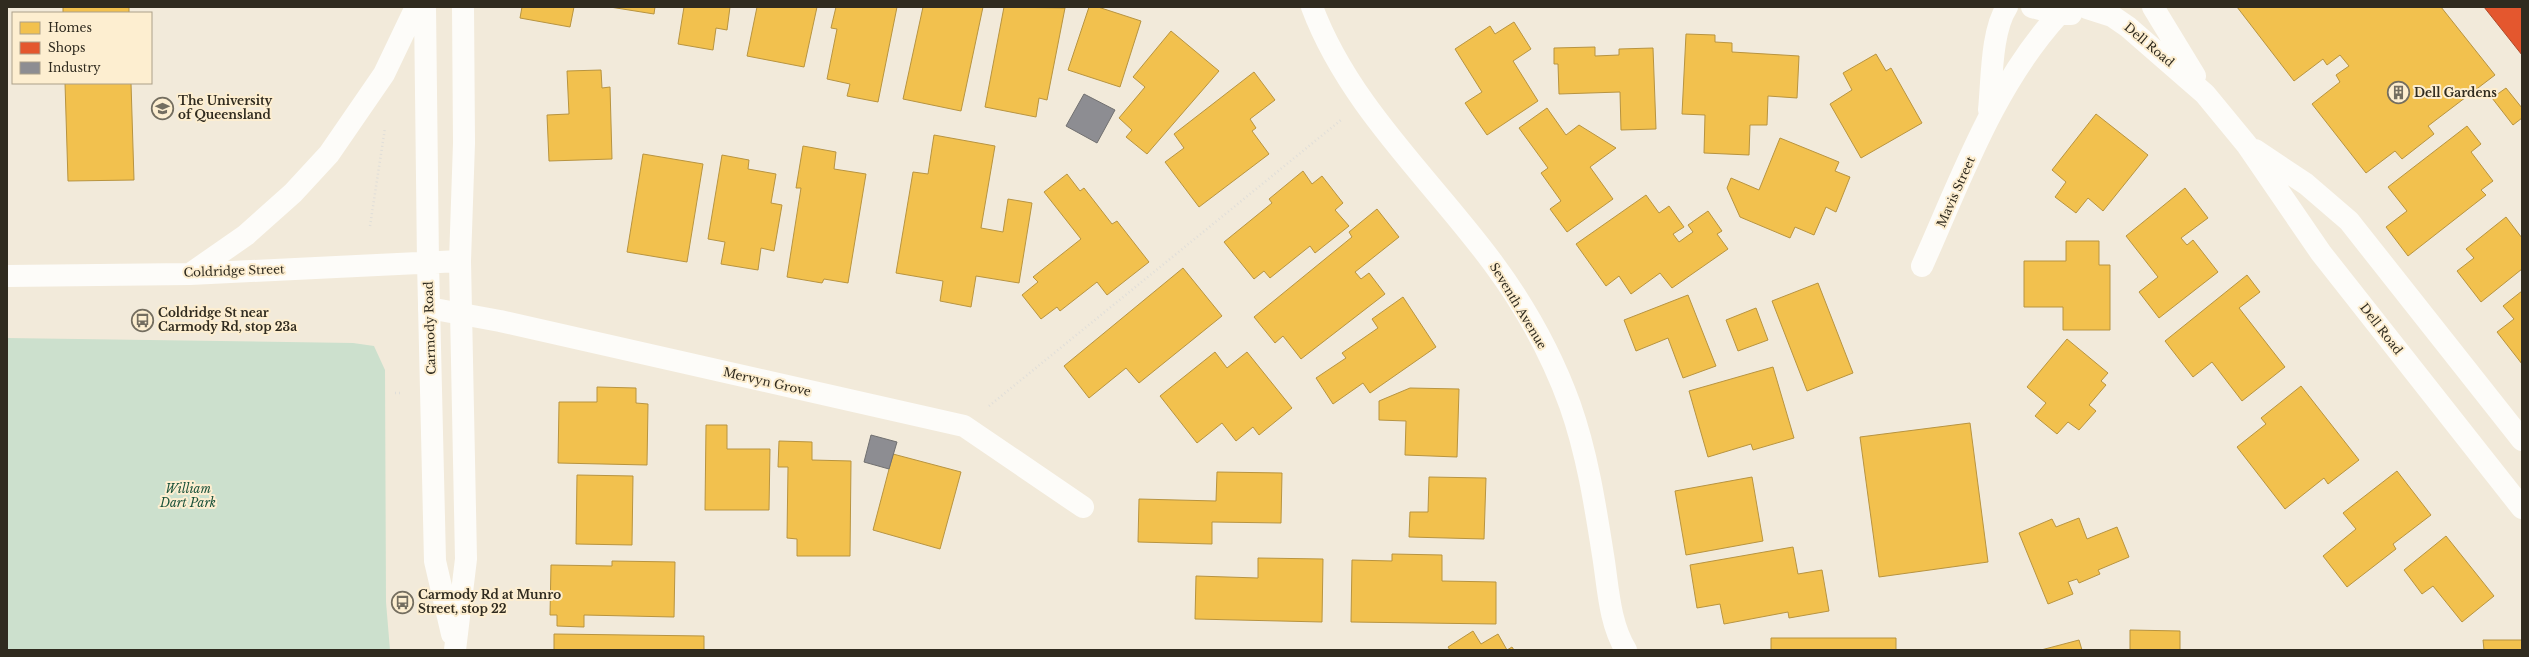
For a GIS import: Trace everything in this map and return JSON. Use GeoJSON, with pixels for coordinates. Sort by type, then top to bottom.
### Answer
{"type":"FeatureCollection","features":[{"type":"Feature","properties":{"kind":"street"},"geometry":{"type":"LineString","coordinates":[[190,274],[246,235],[293,193],[329,154],[384,74],[416,7]]}},
{"type":"Feature","properties":{"kind":"street","name":"Carmody Road"},"geometry":{"type":"LineString","coordinates":[[425,7],[428,262],[435,561],[455,649]]}},
{"type":"Feature","properties":{"kind":"street","name":"Carmody Road"},"geometry":{"type":"LineString","coordinates":[[455,649],[466,559],[460,262],[464,143],[463,7]]}},
{"type":"Feature","properties":{"kind":"street","name":"Seventh Avenue"},"geometry":{"type":"LineString","coordinates":[[1312,7],[1324,40],[1363,102],[1492,262],[1523,309],[1548,357],[1569,404],[1582,446],[1591,483],[1610,602],[1616,630],[1626,650]]}},
{"type":"Feature","properties":{"kind":"street","name":"Mavis Street"},"geometry":{"type":"LineString","coordinates":[[1989,117],[1997,36],[2000,22],[2007,7]]}},
{"type":"Feature","properties":{"kind":"street"},"geometry":{"type":"LineString","coordinates":[[2032,7],[2059,14],[2073,14],[2088,7]]}},
{"type":"Feature","properties":{"kind":"street","name":"Dell Road"},"geometry":{"type":"LineString","coordinates":[[2088,7],[2112,16],[2128,27],[2205,94]]}},
{"type":"Feature","properties":{"kind":"street","name":"Dell Road"},"geometry":{"type":"LineString","coordinates":[[2153,7],[2205,94],[2247,145],[2321,253],[2522,508]]}},
{"type":"Feature","properties":{"kind":"street","name":"Mavis Street"},"geometry":{"type":"LineString","coordinates":[[1922,266],[1989,117],[2032,45],[2059,14]]}},
{"type":"Feature","properties":{"kind":"street","name":"Dell Road"},"geometry":{"type":"LineString","coordinates":[[2247,145],[2306,184],[2349,221],[2522,440]]}},
{"type":"Feature","properties":{"kind":"street","name":"Coldridge Street"},"geometry":{"type":"LineString","coordinates":[[7,276],[190,274],[428,262],[460,262]]}},
{"type":"Feature","properties":{"kind":"street","name":"Mervyn Grove"},"geometry":{"type":"LineString","coordinates":[[429,308],[462,314],[964,426],[1083,507]]}},
{"type":"Feature","properties":{"kind":"path"},"geometry":{"type":"LineString","coordinates":[[994,402],[1342,119]]}},
{"type":"Feature","properties":{"kind":"path"},"geometry":{"type":"LineString","coordinates":[[370,226],[386,121]]}},
{"type":"Feature","properties":{"kind":"green space","name":"William Dart Park"},"geometry":{"type":"Polygon","coordinates":[[[7,338],[353,343],[374,346],[385,370],[386,602],[390,650],[7,650],[7,338]]]}},
{"type":"Feature","properties":{"kind":"building: Homes"},"geometry":{"type":"Polygon","coordinates":[[[63,7],[129,7],[129,12],[63,12],[63,7]]]}},
{"type":"Feature","properties":{"kind":"building: Homes"},"geometry":{"type":"Polygon","coordinates":[[[522,7],[574,7],[570,27],[520,18],[522,7]]]}},
{"type":"Feature","properties":{"kind":"building: Homes"},"geometry":{"type":"Polygon","coordinates":[[[610,7],[655,7],[654,14],[610,7]]]}},
{"type":"Feature","properties":{"kind":"building: Homes"},"geometry":{"type":"Polygon","coordinates":[[[684,7],[730,7],[727,30],[716,28],[713,50],[678,44],[684,7]]]}},
{"type":"Feature","properties":{"kind":"building: Homes"},"geometry":{"type":"Polygon","coordinates":[[[757,7],[817,7],[804,67],[747,56],[757,7]]]}},
{"type":"Feature","properties":{"kind":"building: Homes"},"geometry":{"type":"Polygon","coordinates":[[[836,7],[897,7],[878,102],[847,96],[850,84],[827,79],[837,29],[831,28],[836,7]]]}},
{"type":"Feature","properties":{"kind":"building: Homes"},"geometry":{"type":"Polygon","coordinates":[[[923,7],[983,7],[961,111],[903,99],[923,7]]]}},
{"type":"Feature","properties":{"kind":"building: Homes"},"geometry":{"type":"Polygon","coordinates":[[[1004,7],[1065,8],[1047,100],[1039,98],[1036,117],[985,107],[1004,7]]]}},
{"type":"Feature","properties":{"kind":"building: Homes"},"geometry":{"type":"Polygon","coordinates":[[[1089,7],[1098,7],[1141,21],[1120,87],[1068,70],[1089,7]]]}},
{"type":"Feature","properties":{"kind":"building: Homes","name":"Dell Gardens"},"geometry":{"type":"Polygon","coordinates":[[[2237,7],[2441,7],[2495,75],[2428,126],[2434,134],[2402,159],[2395,151],[2366,173],[2312,104],[2340,82],[2336,75],[2349,66],[2340,55],[2327,65],[2323,59],[2294,81],[2237,7]]]}},
{"type":"Feature","properties":{"kind":"building: Homes"},"geometry":{"type":"Polygon","coordinates":[[[1514,22],[1531,49],[1513,61],[1538,101],[1487,135],[1465,103],[1482,92],[1455,49],[1490,26],[1495,34],[1514,22]]]}},
{"type":"Feature","properties":{"kind":"building: Homes"},"geometry":{"type":"Polygon","coordinates":[[[1171,31],[1219,71],[1147,154],[1126,137],[1132,130],[1119,118],[1145,87],[1133,77],[1171,31]]]}},
{"type":"Feature","properties":{"kind":"building: Homes"},"geometry":{"type":"Polygon","coordinates":[[[1686,34],[1715,35],[1715,42],[1732,43],[1732,52],[1799,56],[1797,98],[1768,96],[1767,125],[1750,125],[1749,155],[1704,153],[1705,115],[1682,114],[1686,34]]]}},
{"type":"Feature","properties":{"kind":"building: Homes"},"geometry":{"type":"Polygon","coordinates":[[[1595,47],[1595,56],[1619,55],[1619,49],[1653,48],[1656,129],[1621,130],[1620,92],[1559,94],[1558,64],[1554,64],[1554,48],[1595,47]]]}},
{"type":"Feature","properties":{"kind":"building: Homes"},"geometry":{"type":"Polygon","coordinates":[[[1876,54],[1886,71],[1891,68],[1922,123],[1861,158],[1830,104],[1852,90],[1843,73],[1876,54]]]}},
{"type":"Feature","properties":{"kind":"building: Homes"},"geometry":{"type":"Polygon","coordinates":[[[601,70],[602,88],[610,87],[612,159],[549,161],[547,115],[569,114],[567,71],[601,70]]]}},
{"type":"Feature","properties":{"kind":"building: Homes"},"geometry":{"type":"Polygon","coordinates":[[[1254,72],[1275,100],[1250,119],[1256,128],[1252,131],[1269,154],[1199,207],[1165,162],[1184,148],[1174,134],[1254,72]]]}},
{"type":"Feature","properties":{"kind":"building: Homes"},"geometry":{"type":"Polygon","coordinates":[[[65,84],[131,84],[134,180],[68,181],[65,84]]]}},
{"type":"Feature","properties":{"kind":"building: Homes"},"geometry":{"type":"Polygon","coordinates":[[[2506,88],[2522,108],[2522,118],[2513,125],[2492,98],[2506,88]]]}},
{"type":"Feature","properties":{"kind":"building: Homes"},"geometry":{"type":"Polygon","coordinates":[[[1547,108],[1566,135],[1579,125],[1616,148],[1590,167],[1613,199],[1567,232],[1550,209],[1561,201],[1541,173],[1548,168],[1519,128],[1547,108]]]}},
{"type":"Feature","properties":{"kind":"building: Homes"},"geometry":{"type":"Polygon","coordinates":[[[2096,114],[2148,155],[2103,211],[2088,198],[2076,213],[2055,197],[2066,182],[2052,170],[2096,114]]]}},
{"type":"Feature","properties":{"kind":"building: Homes"},"geometry":{"type":"Polygon","coordinates":[[[2467,126],[2481,144],[2471,152],[2493,181],[2481,190],[2486,195],[2408,256],[2386,227],[2407,211],[2388,187],[2467,126]]]}},
{"type":"Feature","properties":{"kind":"building: Homes"},"geometry":{"type":"Polygon","coordinates":[[[934,135],[995,146],[981,228],[1003,232],[1008,199],[1032,203],[1019,283],[976,276],[971,307],[940,301],[943,281],[896,273],[913,172],[928,174],[934,135]]]}},
{"type":"Feature","properties":{"kind":"building: Homes"},"geometry":{"type":"Polygon","coordinates":[[[1780,138],[1839,162],[1835,171],[1850,177],[1836,212],[1826,207],[1814,235],[1795,227],[1790,238],[1740,217],[1727,188],[1731,178],[1759,190],[1780,138]]]}},
{"type":"Feature","properties":{"kind":"building: Homes"},"geometry":{"type":"Polygon","coordinates":[[[803,146],[836,152],[834,169],[866,174],[848,283],[824,279],[822,283],[787,277],[801,188],[796,188],[803,146]]]}},
{"type":"Feature","properties":{"kind":"building: Homes"},"geometry":{"type":"Polygon","coordinates":[[[643,154],[703,164],[687,262],[627,252],[643,154]]]}},
{"type":"Feature","properties":{"kind":"building: Homes"},"geometry":{"type":"Polygon","coordinates":[[[722,155],[749,160],[748,169],[776,174],[771,203],[782,205],[774,251],[761,248],[758,270],[721,264],[725,242],[708,239],[722,155]]]}},
{"type":"Feature","properties":{"kind":"building: Homes"},"geometry":{"type":"Polygon","coordinates":[[[1303,171],[1312,184],[1322,176],[1343,203],[1335,210],[1349,226],[1315,253],[1310,246],[1270,278],[1264,271],[1254,279],[1224,242],[1272,203],[1269,199],[1303,171]]]}},
{"type":"Feature","properties":{"kind":"building: Homes"},"geometry":{"type":"Polygon","coordinates":[[[1067,174],[1080,191],[1084,188],[1112,224],[1117,221],[1149,262],[1107,295],[1097,282],[1060,311],[1057,307],[1041,319],[1022,295],[1038,282],[1033,277],[1081,239],[1044,192],[1067,174]]]}},
{"type":"Feature","properties":{"kind":"building: Homes"},"geometry":{"type":"Polygon","coordinates":[[[2185,188],[2208,218],[2181,238],[2187,245],[2193,240],[2218,272],[2159,318],[2139,292],[2158,277],[2126,236],[2185,188]]]}},
{"type":"Feature","properties":{"kind":"building: Homes"},"geometry":{"type":"Polygon","coordinates":[[[1646,195],[1659,213],[1669,206],[1684,227],[1673,234],[1679,242],[1693,232],[1688,225],[1708,211],[1722,231],[1717,234],[1728,249],[1672,288],[1660,273],[1631,294],[1619,276],[1606,286],[1576,244],[1646,195]]]}},
{"type":"Feature","properties":{"kind":"building: Homes"},"geometry":{"type":"Polygon","coordinates":[[[1377,209],[1399,237],[1355,272],[1361,279],[1369,273],[1385,294],[1301,359],[1283,336],[1275,343],[1254,317],[1352,237],[1349,232],[1377,209]]]}},
{"type":"Feature","properties":{"kind":"building: Homes"},"geometry":{"type":"Polygon","coordinates":[[[2506,217],[2522,238],[2522,269],[2481,302],[2457,271],[2474,258],[2466,249],[2506,217]]]}},
{"type":"Feature","properties":{"kind":"building: Homes"},"geometry":{"type":"Polygon","coordinates":[[[2066,241],[2099,241],[2099,265],[2110,265],[2110,330],[2063,330],[2063,307],[2024,307],[2024,261],[2066,261],[2066,241]]]}},
{"type":"Feature","properties":{"kind":"building: Homes"},"geometry":{"type":"Polygon","coordinates":[[[1183,268],[1222,316],[1139,383],[1126,368],[1089,398],[1064,366],[1183,268]]]}},
{"type":"Feature","properties":{"kind":"building: Homes"},"geometry":{"type":"Polygon","coordinates":[[[2247,275],[2260,292],[2239,308],[2285,367],[2242,401],[2212,362],[2193,377],[2165,341],[2247,275]]]}},
{"type":"Feature","properties":{"kind":"building: Homes"},"geometry":{"type":"Polygon","coordinates":[[[1818,283],[1853,373],[1807,391],[1772,301],[1818,283]]]}},
{"type":"Feature","properties":{"kind":"building: Homes"},"geometry":{"type":"Polygon","coordinates":[[[2522,291],[2522,364],[2497,332],[2514,319],[2503,306],[2522,291]]]}},
{"type":"Feature","properties":{"kind":"building: Homes"},"geometry":{"type":"Polygon","coordinates":[[[1688,295],[1716,366],[1683,378],[1668,338],[1636,351],[1624,320],[1688,295]]]}},
{"type":"Feature","properties":{"kind":"building: Homes"},"geometry":{"type":"Polygon","coordinates":[[[1403,297],[1436,347],[1370,393],[1363,383],[1333,404],[1316,378],[1346,358],[1342,353],[1378,328],[1372,319],[1403,297]]]}},
{"type":"Feature","properties":{"kind":"building: Homes"},"geometry":{"type":"Polygon","coordinates":[[[1756,308],[1768,340],[1738,351],[1726,320],[1756,308]]]}},
{"type":"Feature","properties":{"kind":"building: Homes"},"geometry":{"type":"Polygon","coordinates":[[[2067,339],[2108,373],[2101,381],[2106,385],[2089,405],[2096,411],[2079,430],[2068,422],[2057,434],[2035,416],[2046,403],[2027,387],[2067,339]]]}},
{"type":"Feature","properties":{"kind":"building: Homes"},"geometry":{"type":"Polygon","coordinates":[[[1215,352],[1227,368],[1247,352],[1292,408],[1259,435],[1253,427],[1236,441],[1222,423],[1197,443],[1160,396],[1215,352]]]}},
{"type":"Feature","properties":{"kind":"building: Homes"},"geometry":{"type":"Polygon","coordinates":[[[1773,367],[1794,438],[1753,450],[1751,444],[1708,457],[1689,391],[1773,367]]]}},
{"type":"Feature","properties":{"kind":"building: Homes"},"geometry":{"type":"Polygon","coordinates":[[[2301,386],[2359,460],[2328,484],[2324,478],[2285,509],[2237,447],[2266,424],[2261,418],[2301,386]]]}},
{"type":"Feature","properties":{"kind":"building: Homes"},"geometry":{"type":"Polygon","coordinates":[[[597,387],[636,388],[636,403],[648,404],[647,465],[558,463],[559,402],[597,402],[597,387]]]}},
{"type":"Feature","properties":{"kind":"building: Homes"},"geometry":{"type":"Polygon","coordinates":[[[1410,388],[1459,389],[1457,457],[1405,455],[1406,421],[1379,420],[1379,401],[1410,388]]]}},
{"type":"Feature","properties":{"kind":"building: Homes"},"geometry":{"type":"Polygon","coordinates":[[[1970,423],[1988,562],[1879,577],[1860,437],[1970,423]]]}},
{"type":"Feature","properties":{"kind":"building: Homes"},"geometry":{"type":"Polygon","coordinates":[[[706,425],[727,425],[727,449],[770,449],[769,510],[705,510],[706,425]]]}},
{"type":"Feature","properties":{"kind":"building: Homes"},"geometry":{"type":"Polygon","coordinates":[[[779,441],[812,442],[812,460],[851,461],[850,556],[797,556],[797,539],[787,538],[788,467],[778,467],[779,441]]]}},
{"type":"Feature","properties":{"kind":"building: Homes"},"geometry":{"type":"Polygon","coordinates":[[[893,454],[961,472],[940,549],[873,530],[893,454]]]}},
{"type":"Feature","properties":{"kind":"building: Homes"},"geometry":{"type":"Polygon","coordinates":[[[2397,471],[2431,515],[2393,544],[2396,549],[2347,587],[2323,556],[2356,529],[2343,513],[2397,471]]]}},
{"type":"Feature","properties":{"kind":"building: Homes"},"geometry":{"type":"Polygon","coordinates":[[[1217,472],[1282,473],[1281,523],[1212,522],[1212,544],[1138,542],[1139,499],[1216,501],[1217,472]]]}},
{"type":"Feature","properties":{"kind":"building: Homes"},"geometry":{"type":"Polygon","coordinates":[[[577,475],[633,476],[632,545],[576,544],[577,475]]]}},
{"type":"Feature","properties":{"kind":"building: Homes"},"geometry":{"type":"Polygon","coordinates":[[[1429,477],[1486,478],[1484,539],[1409,537],[1410,512],[1428,512],[1429,477]]]}},
{"type":"Feature","properties":{"kind":"building: Homes"},"geometry":{"type":"Polygon","coordinates":[[[1752,477],[1763,541],[1686,555],[1675,491],[1752,477]]]}},
{"type":"Feature","properties":{"kind":"building: Homes"},"geometry":{"type":"Polygon","coordinates":[[[2079,518],[2087,539],[2117,527],[2129,557],[2098,570],[2100,574],[2079,583],[2077,579],[2068,582],[2073,594],[2048,604],[2019,533],[2052,519],[2056,527],[2079,518]]]}},
{"type":"Feature","properties":{"kind":"building: Homes"},"geometry":{"type":"Polygon","coordinates":[[[2446,536],[2494,596],[2462,622],[2433,586],[2422,594],[2404,570],[2446,536]]]}},
{"type":"Feature","properties":{"kind":"building: Homes"},"geometry":{"type":"Polygon","coordinates":[[[1793,547],[1798,574],[1822,570],[1829,611],[1789,618],[1788,612],[1724,624],[1720,604],[1697,608],[1690,565],[1793,547]]]}},
{"type":"Feature","properties":{"kind":"building: Homes"},"geometry":{"type":"Polygon","coordinates":[[[1392,554],[1442,555],[1442,581],[1496,582],[1496,624],[1351,622],[1352,560],[1392,561],[1392,554]]]}},
{"type":"Feature","properties":{"kind":"building: Homes"},"geometry":{"type":"Polygon","coordinates":[[[1258,558],[1323,559],[1322,622],[1195,619],[1196,576],[1258,578],[1258,558]]]}},
{"type":"Feature","properties":{"kind":"building: Homes"},"geometry":{"type":"Polygon","coordinates":[[[612,561],[675,562],[674,617],[584,615],[584,627],[557,626],[557,615],[550,615],[551,565],[612,566],[612,561]]]}},
{"type":"Feature","properties":{"kind":"building: Homes"},"geometry":{"type":"Polygon","coordinates":[[[2130,630],[2180,631],[2180,650],[2130,650],[2130,630]]]}},
{"type":"Feature","properties":{"kind":"building: Homes"},"geometry":{"type":"Polygon","coordinates":[[[1473,631],[1481,644],[1498,634],[1507,650],[1450,650],[1448,647],[1473,631]]]}},
{"type":"Feature","properties":{"kind":"building: Homes"},"geometry":{"type":"Polygon","coordinates":[[[554,634],[704,636],[704,650],[554,650],[554,634]]]}},
{"type":"Feature","properties":{"kind":"building: Homes"},"geometry":{"type":"Polygon","coordinates":[[[1771,638],[1896,638],[1896,650],[1771,650],[1771,638]]]}},
{"type":"Feature","properties":{"kind":"building: Homes"},"geometry":{"type":"Polygon","coordinates":[[[2079,640],[2082,650],[2041,650],[2079,640]]]}},
{"type":"Feature","properties":{"kind":"building: Homes"},"geometry":{"type":"Polygon","coordinates":[[[2483,640],[2522,640],[2522,650],[2484,650],[2483,640]]]}},
{"type":"Feature","properties":{"kind":"building: Homes"},"geometry":{"type":"Polygon","coordinates":[[[1512,647],[1514,650],[1507,650],[1512,647]]]}},
{"type":"Feature","properties":{"kind":"building: Shops"},"geometry":{"type":"Polygon","coordinates":[[[2484,7],[2522,7],[2522,55],[2484,7]]]}},
{"type":"Feature","properties":{"kind":"building: Industry"},"geometry":{"type":"Polygon","coordinates":[[[1084,94],[1115,110],[1097,143],[1066,126],[1084,94]]]}},
{"type":"Feature","properties":{"kind":"building: Industry"},"geometry":{"type":"Polygon","coordinates":[[[871,435],[897,442],[889,469],[864,462],[871,435]]]}},
{"type":"Feature","properties":{"kind":"place","name":"Dell Gardens"},"geometry":{"type":"Point","coordinates":[2399,93]}},
{"type":"Feature","properties":{"kind":"place","name":"The University of Queensland"},"geometry":{"type":"Point","coordinates":[162,108]}},
{"type":"Feature","properties":{"kind":"place","name":"Coldridge St near Carmody Rd, stop 23a"},"geometry":{"type":"Point","coordinates":[142,320]}},
{"type":"Feature","properties":{"kind":"place","name":"Carmody Rd at Munro Street, stop 22"},"geometry":{"type":"Point","coordinates":[402,602]}}]}
